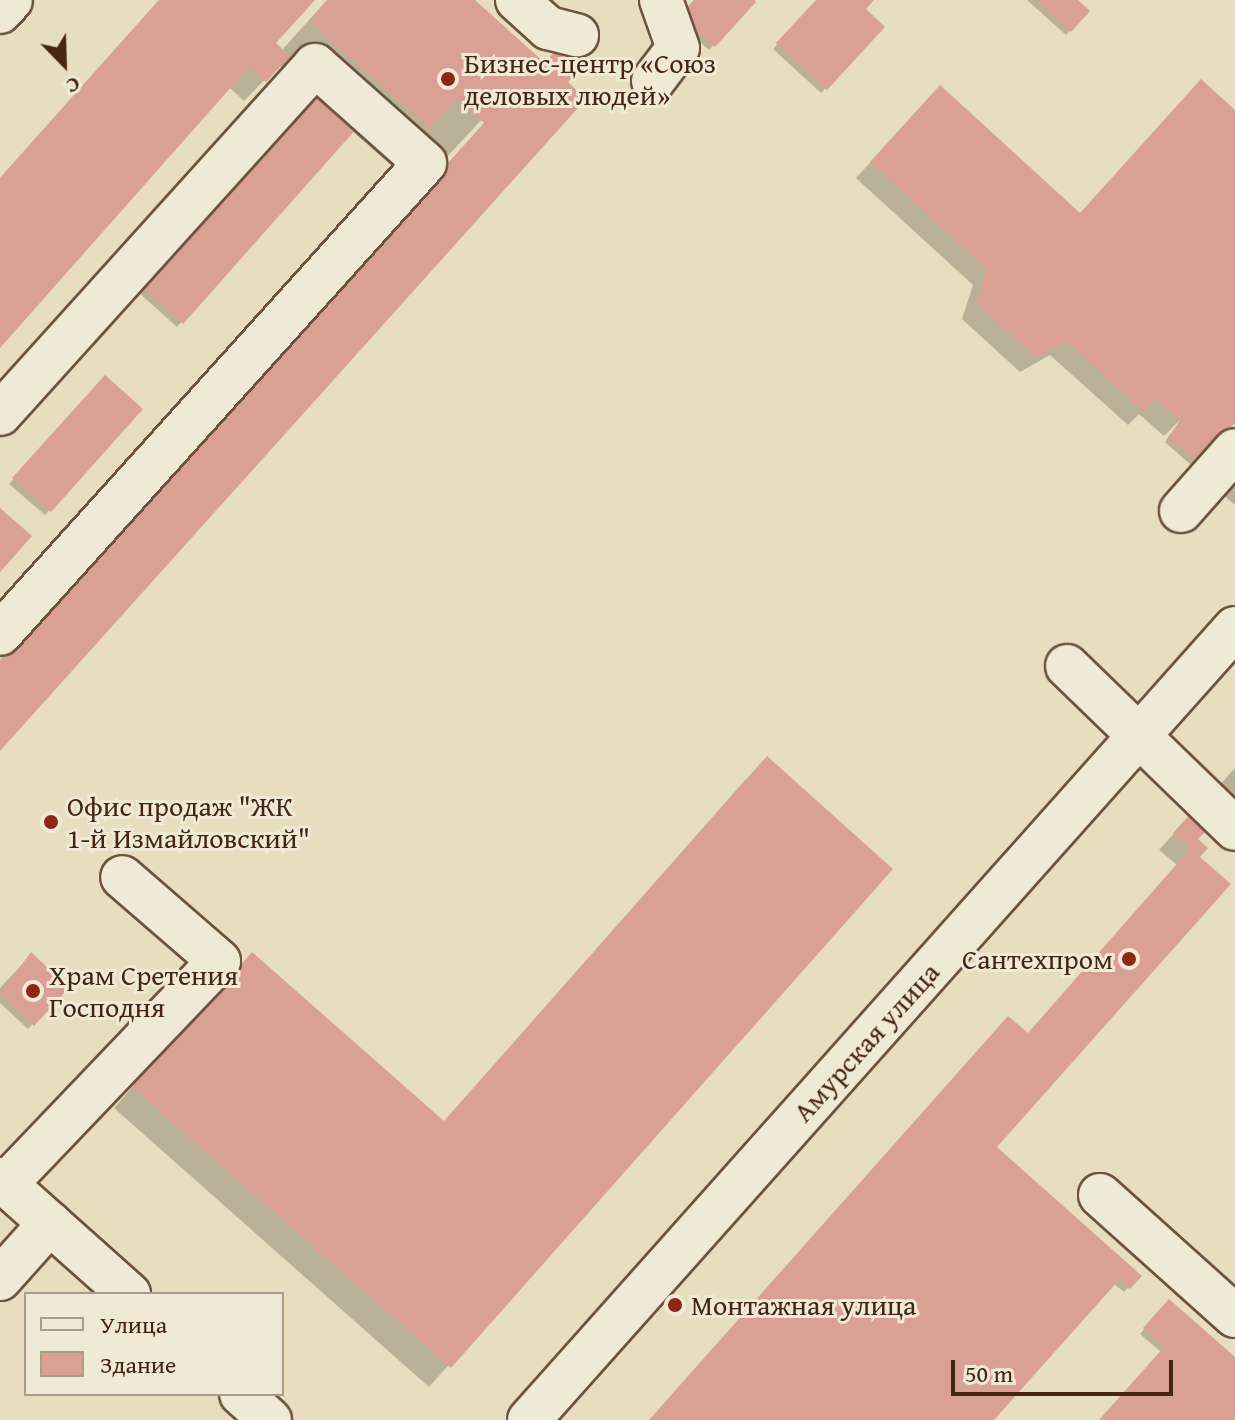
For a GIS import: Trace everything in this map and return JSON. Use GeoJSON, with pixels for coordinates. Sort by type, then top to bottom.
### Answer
{"type":"FeatureCollection","features":[{"type":"Feature","properties":{"kind":"street"},"geometry":{"type":"LineString","coordinates":[[0,12],[11,0]]}},
{"type":"Feature","properties":{"kind":"street"},"geometry":{"type":"LineString","coordinates":[[517,0],[548,28],[577,35]]}},
{"type":"Feature","properties":{"kind":"street"},"geometry":{"type":"LineString","coordinates":[[653,81],[678,48],[661,0]]}},
{"type":"Feature","properties":{"kind":"street"},"geometry":{"type":"LineString","coordinates":[[0,414],[315,65],[425,163],[0,634]]}},
{"type":"Feature","properties":{"kind":"street"},"geometry":{"type":"LineString","coordinates":[[1181,511],[1235,450]]}},
{"type":"Feature","properties":{"kind":"street","name":"Амурская улица"},"geometry":{"type":"LineString","coordinates":[[529,1420],[1235,628]]}},
{"type":"Feature","properties":{"kind":"street"},"geometry":{"type":"LineString","coordinates":[[1067,666],[1235,829]]}},
{"type":"Feature","properties":{"kind":"street"},"geometry":{"type":"LineString","coordinates":[[122,877],[219,961],[3,1181],[127,1292]]}},
{"type":"Feature","properties":{"kind":"street"},"geometry":{"type":"LineString","coordinates":[[1100,1195],[1235,1316]]}},
{"type":"Feature","properties":{"kind":"street"},"geometry":{"type":"LineString","coordinates":[[0,1279],[50,1223]]}},
{"type":"Feature","properties":{"kind":"street"},"geometry":{"type":"LineString","coordinates":[[243,1396],[270,1420]]}},
{"type":"Feature","properties":{"kind":"building"},"geometry":{"type":"Polygon","coordinates":[[[159,0],[315,0],[276,43],[290,56],[266,82],[249,67],[0,348],[0,178],[159,0]]]}},
{"type":"Feature","properties":{"kind":"building"},"geometry":{"type":"Polygon","coordinates":[[[328,0],[475,0],[545,63],[556,50],[579,70],[568,82],[586,99],[0,751],[0,660],[484,123],[457,99],[430,129],[309,21],[328,0]]]}},
{"type":"Feature","properties":{"kind":"building"},"geometry":{"type":"Polygon","coordinates":[[[694,0],[756,2],[715,47],[680,15],[694,0]]]}},
{"type":"Feature","properties":{"kind":"building"},"geometry":{"type":"Polygon","coordinates":[[[816,0],[874,0],[866,9],[885,27],[827,90],[776,43],[816,0]]]}},
{"type":"Feature","properties":{"kind":"building"},"geometry":{"type":"Polygon","coordinates":[[[1036,0],[1078,0],[1090,11],[1071,32],[1036,0]]]}},
{"type":"Feature","properties":{"kind":"building"},"geometry":{"type":"Polygon","coordinates":[[[1201,79],[1235,110],[1235,423],[1198,464],[1168,437],[1181,422],[1155,399],[1144,412],[1066,341],[1036,358],[977,303],[987,269],[870,162],[940,85],[1080,213],[1201,79]]]}},
{"type":"Feature","properties":{"kind":"building"},"geometry":{"type":"Polygon","coordinates":[[[307,81],[358,127],[183,324],[140,285],[307,81]]]}},
{"type":"Feature","properties":{"kind":"building"},"geometry":{"type":"Polygon","coordinates":[[[105,375],[143,409],[51,512],[12,478],[105,375]]]}},
{"type":"Feature","properties":{"kind":"building"},"geometry":{"type":"Polygon","coordinates":[[[0,508],[32,536],[0,572],[0,508]]]}},
{"type":"Feature","properties":{"kind":"building"},"geometry":{"type":"Polygon","coordinates":[[[767,756],[893,869],[451,1368],[132,1087],[252,952],[444,1121],[767,756]]]}},
{"type":"Feature","properties":{"kind":"building"},"geometry":{"type":"Polygon","coordinates":[[[1192,812],[1210,827],[1198,839],[1208,848],[1200,857],[1231,884],[997,1147],[1142,1276],[1130,1289],[1119,1280],[994,1420],[649,1420],[1008,1016],[1028,1033],[1190,849],[1173,833],[1192,812]]]}},
{"type":"Feature","properties":{"kind":"building","name":"Храм Сретения Господня"},"geometry":{"type":"Polygon","coordinates":[[[31,952],[69,988],[34,1026],[0,994],[31,952]]]}},
{"type":"Feature","properties":{"kind":"building"},"geometry":{"type":"Polygon","coordinates":[[[1169,1299],[1235,1357],[1235,1420],[1099,1420],[1164,1347],[1143,1328],[1169,1299]]]}},
{"type":"Feature","properties":{"kind":"place","name":"Бизнес-центр «Союз деловых людей»"},"geometry":{"type":"Point","coordinates":[448,79]}},
{"type":"Feature","properties":{"kind":"place","name":"Офис продаж \"ЖК 1-й Измайловский\""},"geometry":{"type":"Point","coordinates":[51,822]}},
{"type":"Feature","properties":{"kind":"place","name":"Сантехпром"},"geometry":{"type":"Point","coordinates":[1129,959]}},
{"type":"Feature","properties":{"kind":"place","name":"Храм Сретения Господня"},"geometry":{"type":"Point","coordinates":[33,991]}},
{"type":"Feature","properties":{"kind":"place","name":"Монтажная улица"},"geometry":{"type":"Point","coordinates":[675,1305]}}]}
